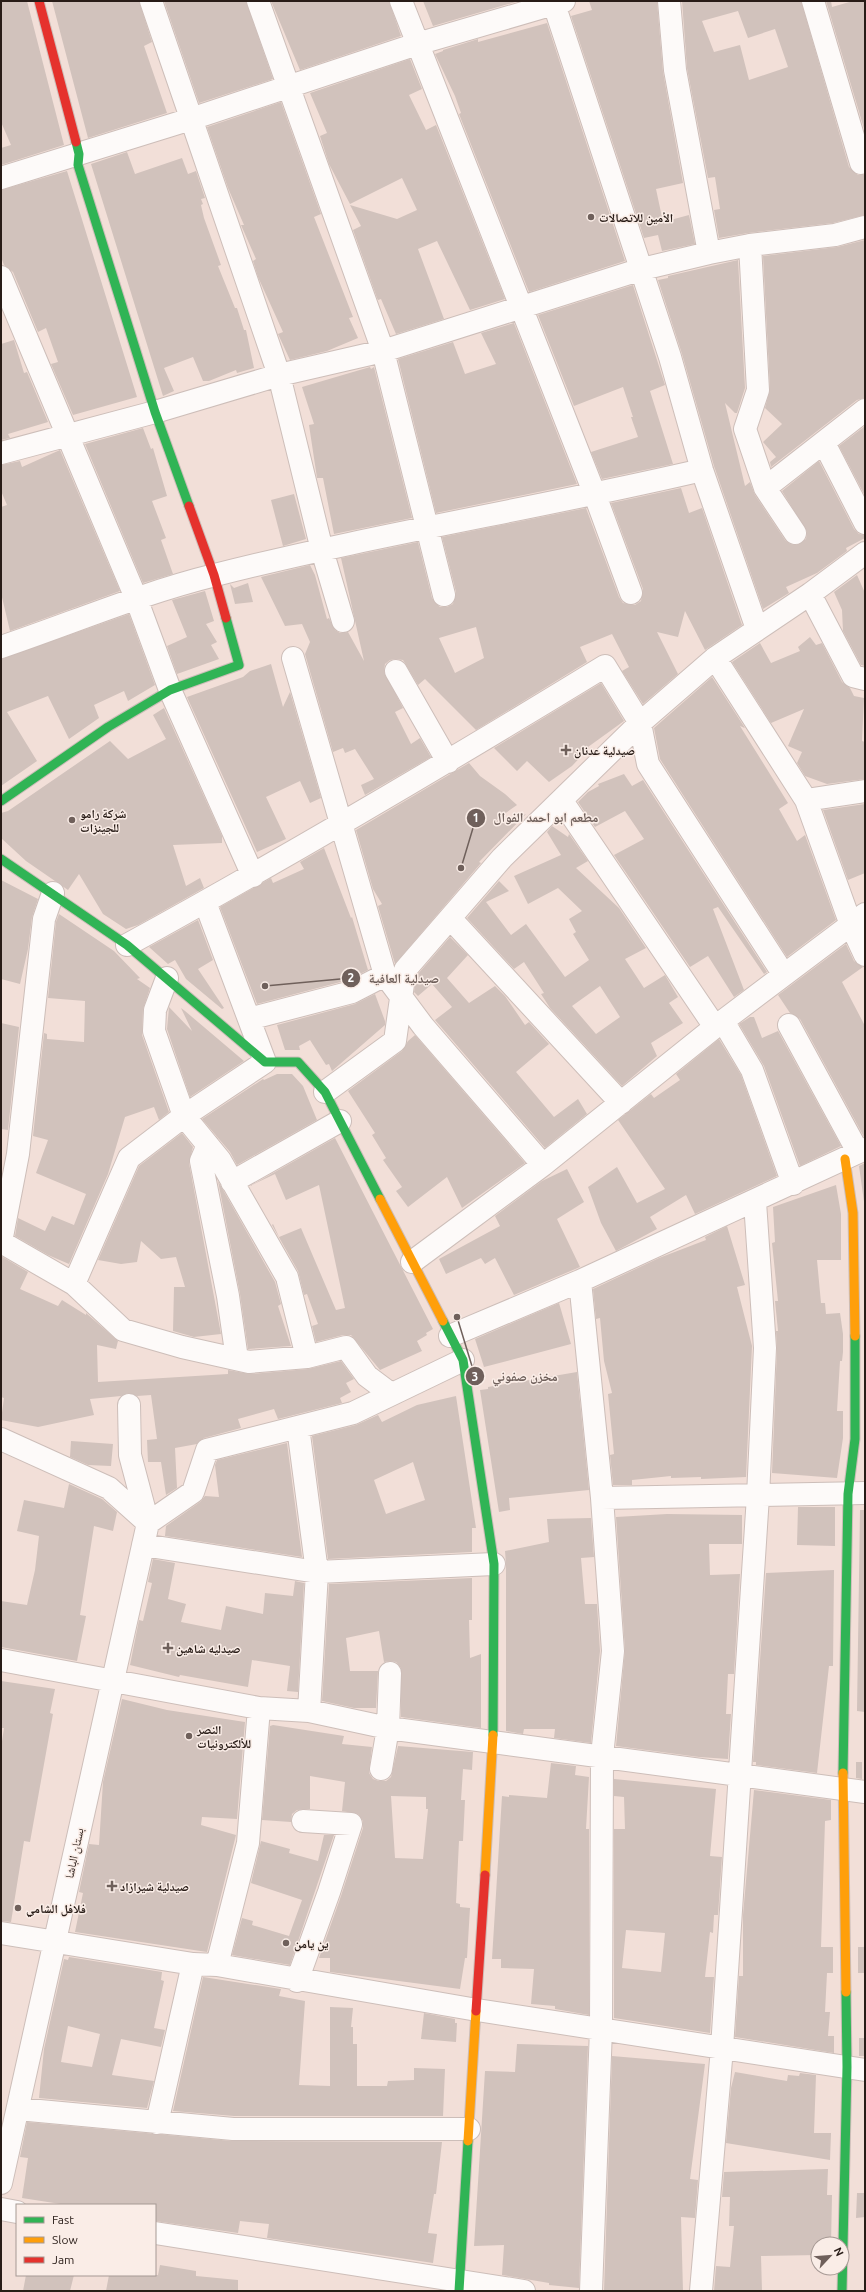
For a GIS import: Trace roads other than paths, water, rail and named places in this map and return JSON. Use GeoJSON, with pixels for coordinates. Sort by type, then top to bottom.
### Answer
{"type":"FeatureCollection","features":[{"type":"Feature","properties":{"kind":"street"},"geometry":{"type":"LineString","coordinates":[[1,801],[108,727],[170,690],[239,666],[214,575],[154,412],[78,165],[79,154],[39,1]]}},
{"type":"Feature","properties":{"kind":"street"},"geometry":{"type":"LineString","coordinates":[[151,1],[279,375],[322,550],[343,621]]}},
{"type":"Feature","properties":{"kind":"street"},"geometry":{"type":"LineString","coordinates":[[258,1],[383,352],[444,596]]}},
{"type":"Feature","properties":{"kind":"street"},"geometry":{"type":"LineString","coordinates":[[401,1],[520,308],[595,495],[631,593]]}},
{"type":"Feature","properties":{"kind":"street"},"geometry":{"type":"LineString","coordinates":[[669,1],[675,70],[709,253]]}},
{"type":"Feature","properties":{"kind":"street"},"geometry":{"type":"LineString","coordinates":[[813,1],[861,163]]}},
{"type":"Feature","properties":{"kind":"street"},"geometry":{"type":"LineString","coordinates":[[1,178],[289,88],[417,44],[557,2],[670,357],[702,470],[757,629]]}},
{"type":"Feature","properties":{"kind":"street"},"geometry":{"type":"LineString","coordinates":[[1,453],[154,412],[279,375],[383,352],[642,269],[750,245],[835,235],[865,227]]}},
{"type":"Feature","properties":{"kind":"street"},"geometry":{"type":"LineString","coordinates":[[750,245],[758,390],[745,429],[765,488],[795,533]]}},
{"type":"Feature","properties":{"kind":"street"},"geometry":{"type":"LineString","coordinates":[[1,277],[66,435],[136,598],[170,690],[253,876]]}},
{"type":"Feature","properties":{"kind":"street"},"geometry":{"type":"LineString","coordinates":[[765,488],[824,444],[865,410]]}},
{"type":"Feature","properties":{"kind":"street"},"geometry":{"type":"LineString","coordinates":[[824,444],[865,523]]}},
{"type":"Feature","properties":{"kind":"street"},"geometry":{"type":"LineString","coordinates":[[1,647],[136,598],[214,575],[426,527],[595,495],[702,470]]}},
{"type":"Feature","properties":{"kind":"street"},"geometry":{"type":"LineString","coordinates":[[326,1092],[395,1041],[405,970],[502,858],[562,801],[640,723],[715,658],[810,594],[865,554]]}},
{"type":"Feature","properties":{"kind":"street"},"geometry":{"type":"LineString","coordinates":[[810,594],[853,676],[865,679]]}},
{"type":"Feature","properties":{"kind":"street"},"geometry":{"type":"LineString","coordinates":[[293,658],[385,975],[401,998],[543,1165]]}},
{"type":"Feature","properties":{"kind":"street"},"geometry":{"type":"LineString","coordinates":[[715,658],[806,800],[858,919],[865,954]]}},
{"type":"Feature","properties":{"kind":"street"},"geometry":{"type":"LineString","coordinates":[[127,945],[253,876],[448,762],[605,666],[640,723],[648,764],[784,975]]}},
{"type":"Feature","properties":{"kind":"street"},"geometry":{"type":"LineString","coordinates":[[396,671],[448,762]]}},
{"type":"Feature","properties":{"kind":"street"},"geometry":{"type":"LineString","coordinates":[[806,800],[865,791]]}},
{"type":"Feature","properties":{"kind":"street"},"geometry":{"type":"LineString","coordinates":[[562,801],[752,1070],[793,1184]]}},
{"type":"Feature","properties":{"kind":"street"},"geometry":{"type":"LineString","coordinates":[[1,859],[53,893],[127,945],[265,1062]]}},
{"type":"Feature","properties":{"kind":"street"},"geometry":{"type":"LineString","coordinates":[[53,893],[44,919],[18,1154],[1,1242],[74,1284],[123,1330],[182,1347],[249,1362],[307,1357],[346,1347],[367,1376],[391,1394]]}},
{"type":"Feature","properties":{"kind":"street"},"geometry":{"type":"LineString","coordinates":[[205,902],[265,1062]]}},
{"type":"Feature","properties":{"kind":"street"},"geometry":{"type":"LineString","coordinates":[[450,918],[621,1103]]}},
{"type":"Feature","properties":{"kind":"street"},"geometry":{"type":"LineString","coordinates":[[412,1262],[543,1165],[719,1024],[858,919]]}},
{"type":"Feature","properties":{"kind":"street"},"geometry":{"type":"LineString","coordinates":[[249,1019],[352,992],[385,975]]}},
{"type":"Feature","properties":{"kind":"street"},"geometry":{"type":"LineString","coordinates":[[167,978],[156,1010],[154,1031],[184,1116],[220,1160],[287,1277],[307,1357]]}},
{"type":"Feature","properties":{"kind":"street"},"geometry":{"type":"LineString","coordinates":[[789,1025],[856,1153],[853,1213],[856,1367],[856,1493],[843,1789],[856,2069],[842,2291]]}},
{"type":"Feature","properties":{"kind":"street"},"geometry":{"type":"LineString","coordinates":[[74,1284],[129,1158],[184,1116],[265,1062],[298,1062],[326,1092],[462,1360],[494,1564],[493,1742],[459,2286]]}},
{"type":"Feature","properties":{"kind":"street"},"geometry":{"type":"LineString","coordinates":[[232,1182],[340,1121]]}},
{"type":"Feature","properties":{"kind":"street"},"geometry":{"type":"LineString","coordinates":[[208,1146],[201,1161],[228,1296],[237,1359]]}},
{"type":"Feature","properties":{"kind":"street"},"geometry":{"type":"LineString","coordinates":[[450,1336],[580,1281],[755,1202],[856,1153]]}},
{"type":"Feature","properties":{"kind":"street"},"geometry":{"type":"LineString","coordinates":[[701,2291],[722,2048],[741,1776],[758,1496],[765,1348],[755,1202]]}},
{"type":"Feature","properties":{"kind":"street"},"geometry":{"type":"LineString","coordinates":[[580,1281],[602,1498],[613,1651],[602,1756],[601,2029],[591,2291]]}},
{"type":"Feature","properties":{"kind":"street"},"geometry":{"type":"LineString","coordinates":[[148,1523],[193,1492],[207,1450],[353,1413],[462,1360]]}},
{"type":"Feature","properties":{"kind":"street"},"geometry":{"type":"LineString","coordinates":[[129,1405],[130,1456],[148,1523]]}},
{"type":"Feature","properties":{"kind":"street"},"geometry":{"type":"LineString","coordinates":[[298,1427],[317,1572],[309,1711]]}},
{"type":"Feature","properties":{"kind":"street"},"geometry":{"type":"LineString","coordinates":[[1,1439],[109,1488],[148,1523]]}},
{"type":"Feature","properties":{"kind":"street"},"geometry":{"type":"LineString","coordinates":[[602,1498],[856,1493]]}},
{"type":"Feature","properties":{"kind":"street","name":"بستان الباشا"},"geometry":{"type":"LineString","coordinates":[[1,2183],[148,1523]]}},
{"type":"Feature","properties":{"kind":"street"},"geometry":{"type":"LineString","coordinates":[[143,1545],[317,1572],[494,1564]]}},
{"type":"Feature","properties":{"kind":"street"},"geometry":{"type":"LineString","coordinates":[[1,1660],[259,1708],[309,1711],[388,1728],[865,1792]]}},
{"type":"Feature","properties":{"kind":"street"},"geometry":{"type":"LineString","coordinates":[[381,1769],[388,1728],[390,1673]]}},
{"type":"Feature","properties":{"kind":"street"},"geometry":{"type":"LineString","coordinates":[[217,1965],[248,1843],[259,1708]]}},
{"type":"Feature","properties":{"kind":"street"},"geometry":{"type":"LineString","coordinates":[[297,1981],[329,1892],[351,1824],[303,1821]]}},
{"type":"Feature","properties":{"kind":"street"},"geometry":{"type":"LineString","coordinates":[[1,1933],[193,1964],[217,1965],[297,1981],[856,2069]]}},
{"type":"Feature","properties":{"kind":"street"},"geometry":{"type":"LineString","coordinates":[[157,2123],[193,1964]]}},
{"type":"Feature","properties":{"kind":"street"},"geometry":{"type":"LineString","coordinates":[[18,2108],[157,2123],[233,2128],[469,2129]]}},
{"type":"Feature","properties":{"kind":"street"},"geometry":{"type":"LineString","coordinates":[[1,2210],[16,2212]]}},
{"type":"Feature","properties":{"kind":"street"},"geometry":{"type":"LineString","coordinates":[[156,2233],[459,2286],[524,2291]]}},
{"type":"Feature","properties":{"kind":"place","name":"الأمين للاتصالات"},"geometry":{"type":"Point","coordinates":[591,217]}},
{"type":"Feature","properties":{"kind":"place","name":"صيدلية عدنان"},"geometry":{"type":"Point","coordinates":[566,750]}},
{"type":"Feature","properties":{"kind":"place","name":"شركة رامو للجينزات"},"geometry":{"type":"Point","coordinates":[72,820]}},
{"type":"Feature","properties":{"kind":"place","name":"مطعم ابو احمد الفوال"},"geometry":{"type":"Point","coordinates":[461,868]}},
{"type":"Feature","properties":{"kind":"place","name":"صيدلية العافية"},"geometry":{"type":"Point","coordinates":[265,986]}},
{"type":"Feature","properties":{"kind":"place","name":"مخزن صفوني"},"geometry":{"type":"Point","coordinates":[457,1317]}},
{"type":"Feature","properties":{"kind":"place","name":"صيدليه شاهين"},"geometry":{"type":"Point","coordinates":[168,1648]}},
{"type":"Feature","properties":{"kind":"place","name":"النصر للألكترونيات"},"geometry":{"type":"Point","coordinates":[189,1736]}},
{"type":"Feature","properties":{"kind":"place","name":"صيدلية شيرازاد"},"geometry":{"type":"Point","coordinates":[112,1886]}},
{"type":"Feature","properties":{"kind":"place","name":"فلافل الشامي"},"geometry":{"type":"Point","coordinates":[18,1908]}},
{"type":"Feature","properties":{"kind":"place","name":"ين يامن"},"geometry":{"type":"Point","coordinates":[286,1943]}}]}
